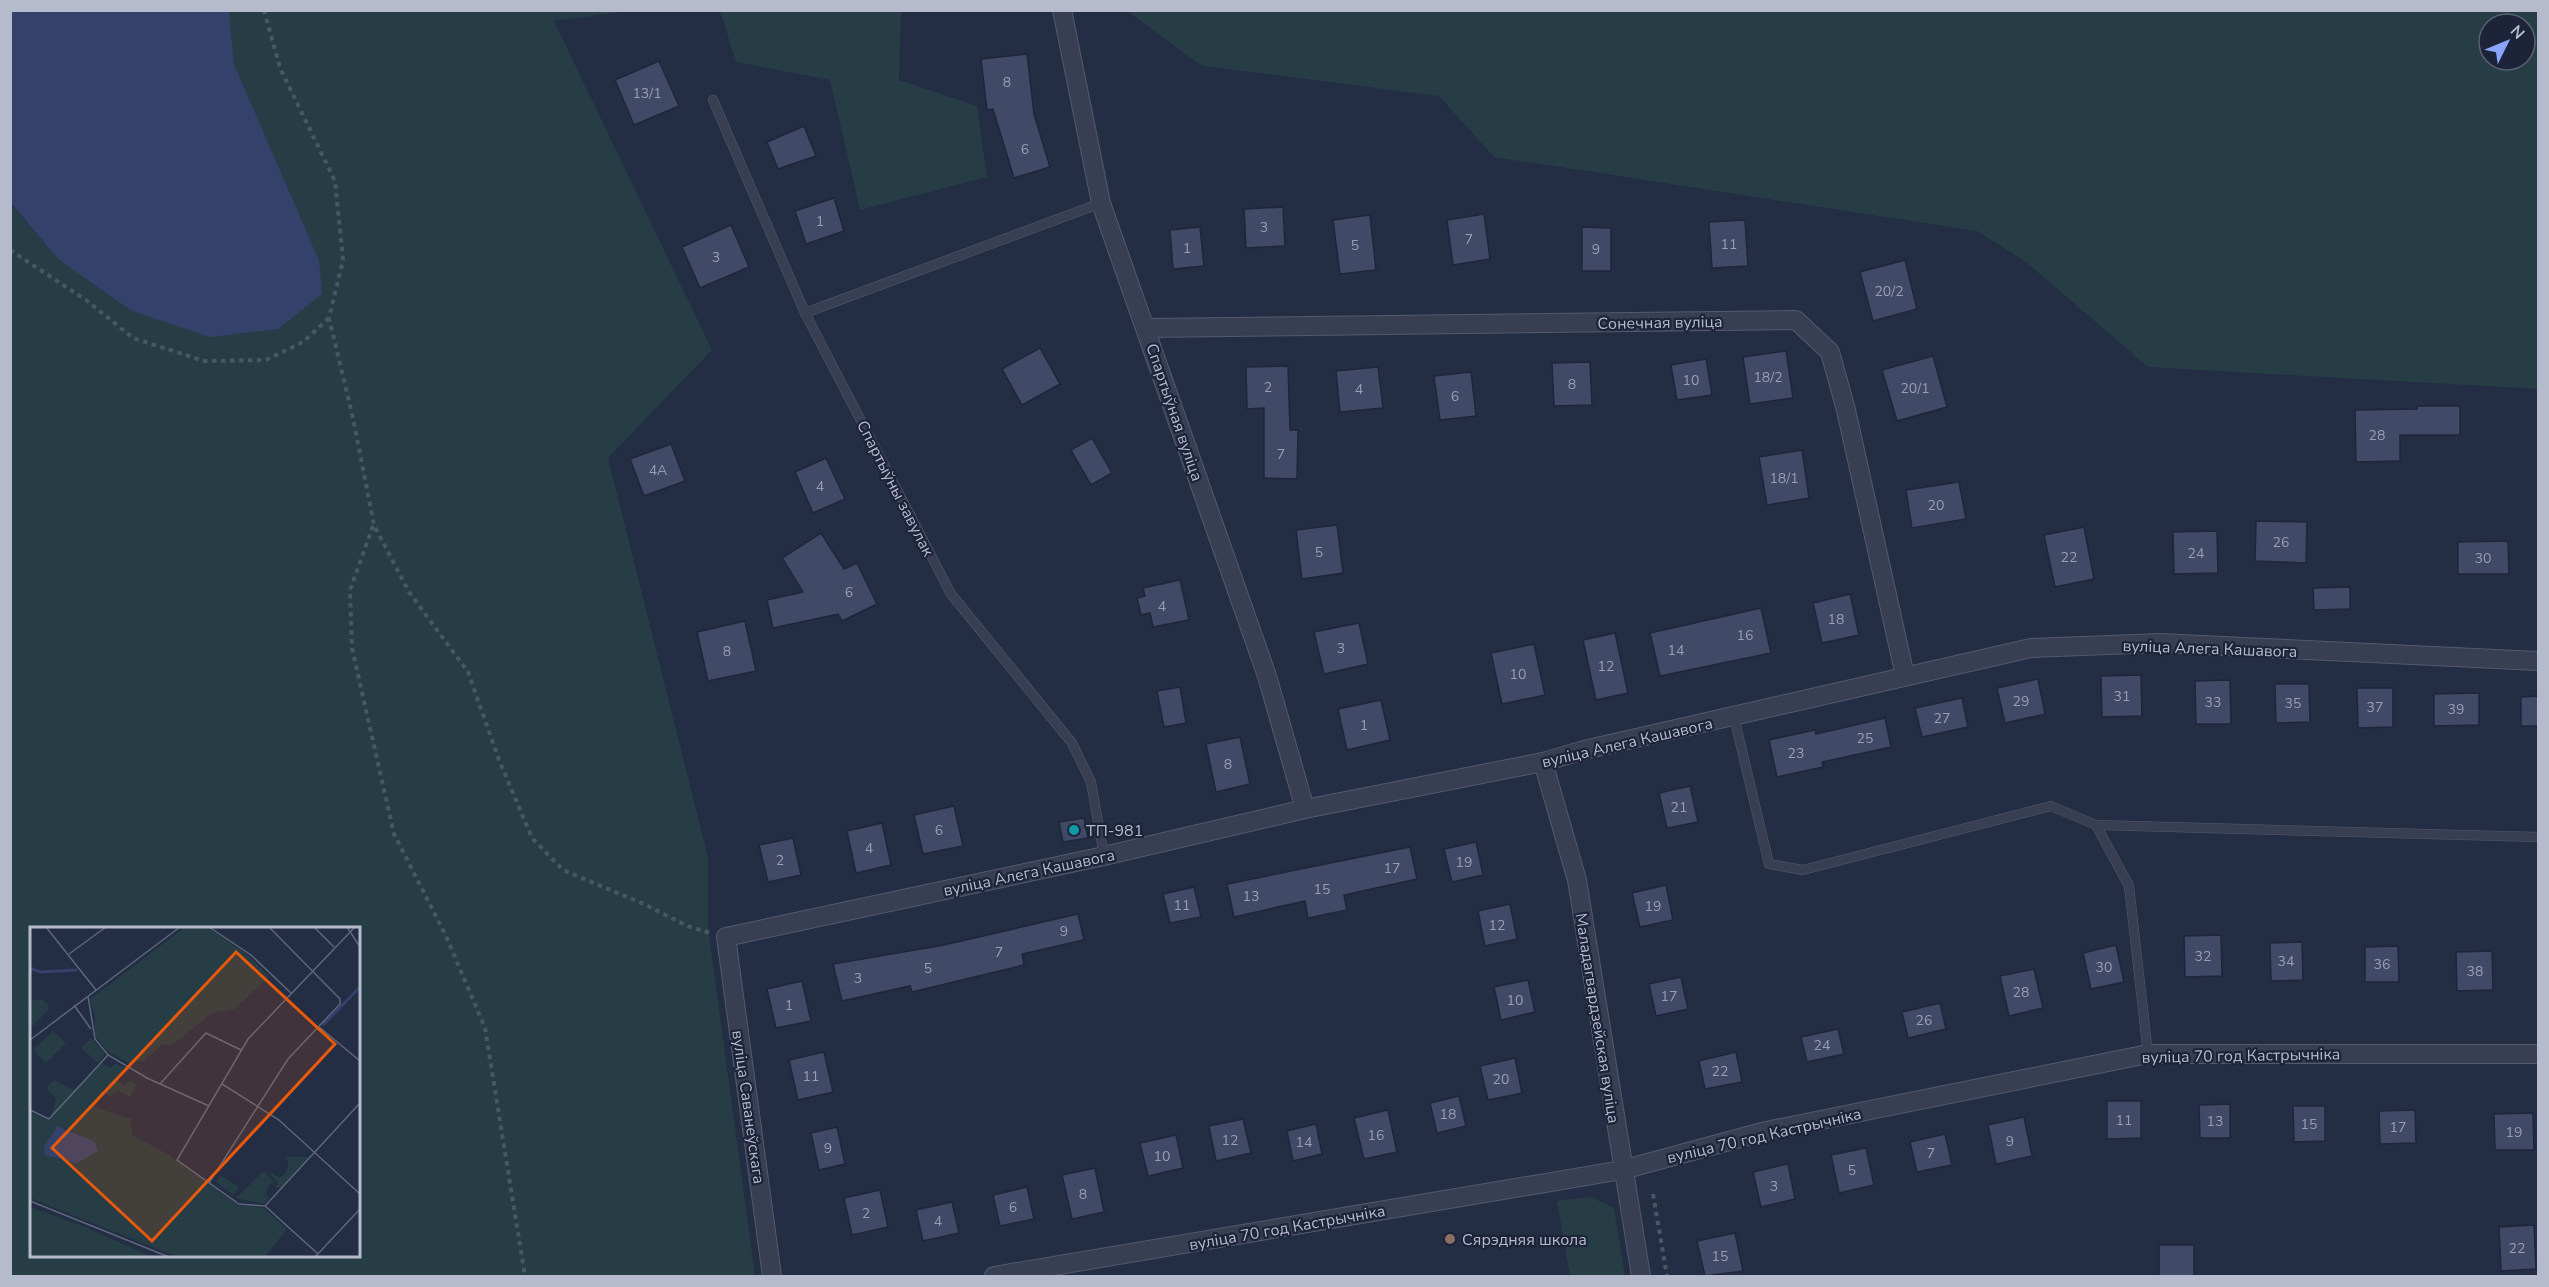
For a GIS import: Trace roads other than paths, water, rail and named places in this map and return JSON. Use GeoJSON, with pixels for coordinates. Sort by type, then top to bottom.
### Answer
{"type":"FeatureCollection","features":[{"type":"Feature","properties":{"kind":"street","name":"Спартыўная вуліца"},"geometry":{"type":"LineString","coordinates":[[1062,10],[1101,203],[1267,676],[1305,809]]}},
{"type":"Feature","properties":{"kind":"street","name":"Сонечная вуліца"},"geometry":{"type":"LineString","coordinates":[[1146,328],[1796,320],[1830,352],[1846,410],[1905,676]]}},
{"type":"Feature","properties":{"kind":"street","name":"вуліца Алега Кашавога"},"geometry":{"type":"LineString","coordinates":[[726,937],[1104,856],[1305,809],[1543,762],[1584,750],[2031,648],[2160,643],[2538,661]]}},
{"type":"Feature","properties":{"kind":"street","name":"Маладагвардзейская вуліца"},"geometry":{"type":"LineString","coordinates":[[1543,762],[1576,880],[1641,1276]]}},
{"type":"Feature","properties":{"kind":"street","name":"вуліца Саванеўскага"},"geometry":{"type":"LineString","coordinates":[[726,937],[772,1276]]}},
{"type":"Feature","properties":{"kind":"street","name":"вуліца 70 год Кастрычніка"},"geometry":{"type":"LineString","coordinates":[[994,1276],[1622,1170],[1766,1131],[2148,1054],[2538,1054]]}},
{"type":"Feature","properties":{"kind":"lane","name":"Спартыўны завулак"},"geometry":{"type":"LineString","coordinates":[[713,100],[805,313],[951,594],[1071,742],[1091,782],[1104,856]]}},
{"type":"Feature","properties":{"kind":"lane"},"geometry":{"type":"LineString","coordinates":[[805,313],[1101,203]]}},
{"type":"Feature","properties":{"kind":"lane"},"geometry":{"type":"LineString","coordinates":[[1734,717],[1769,864],[1803,870],[2051,806],[2096,825],[2538,837]]}},
{"type":"Feature","properties":{"kind":"lane"},"geometry":{"type":"LineString","coordinates":[[2096,825],[2129,886],[2148,1054]]}},
{"type":"Feature","properties":{"kind":"water"},"geometry":{"type":"Polygon","coordinates":[[[10,11],[229,11],[234,64],[319,260],[322,294],[278,329],[210,337],[132,311],[58,259],[11,203],[10,11]]]}},
{"type":"Feature","properties":{"kind":"place","name":"ТП-981"},"geometry":{"type":"Point","coordinates":[1074,830]}},
{"type":"Feature","properties":{"kind":"place","name":"Сярэдняя школа"},"geometry":{"type":"Point","coordinates":[1450,1239]}}]}
